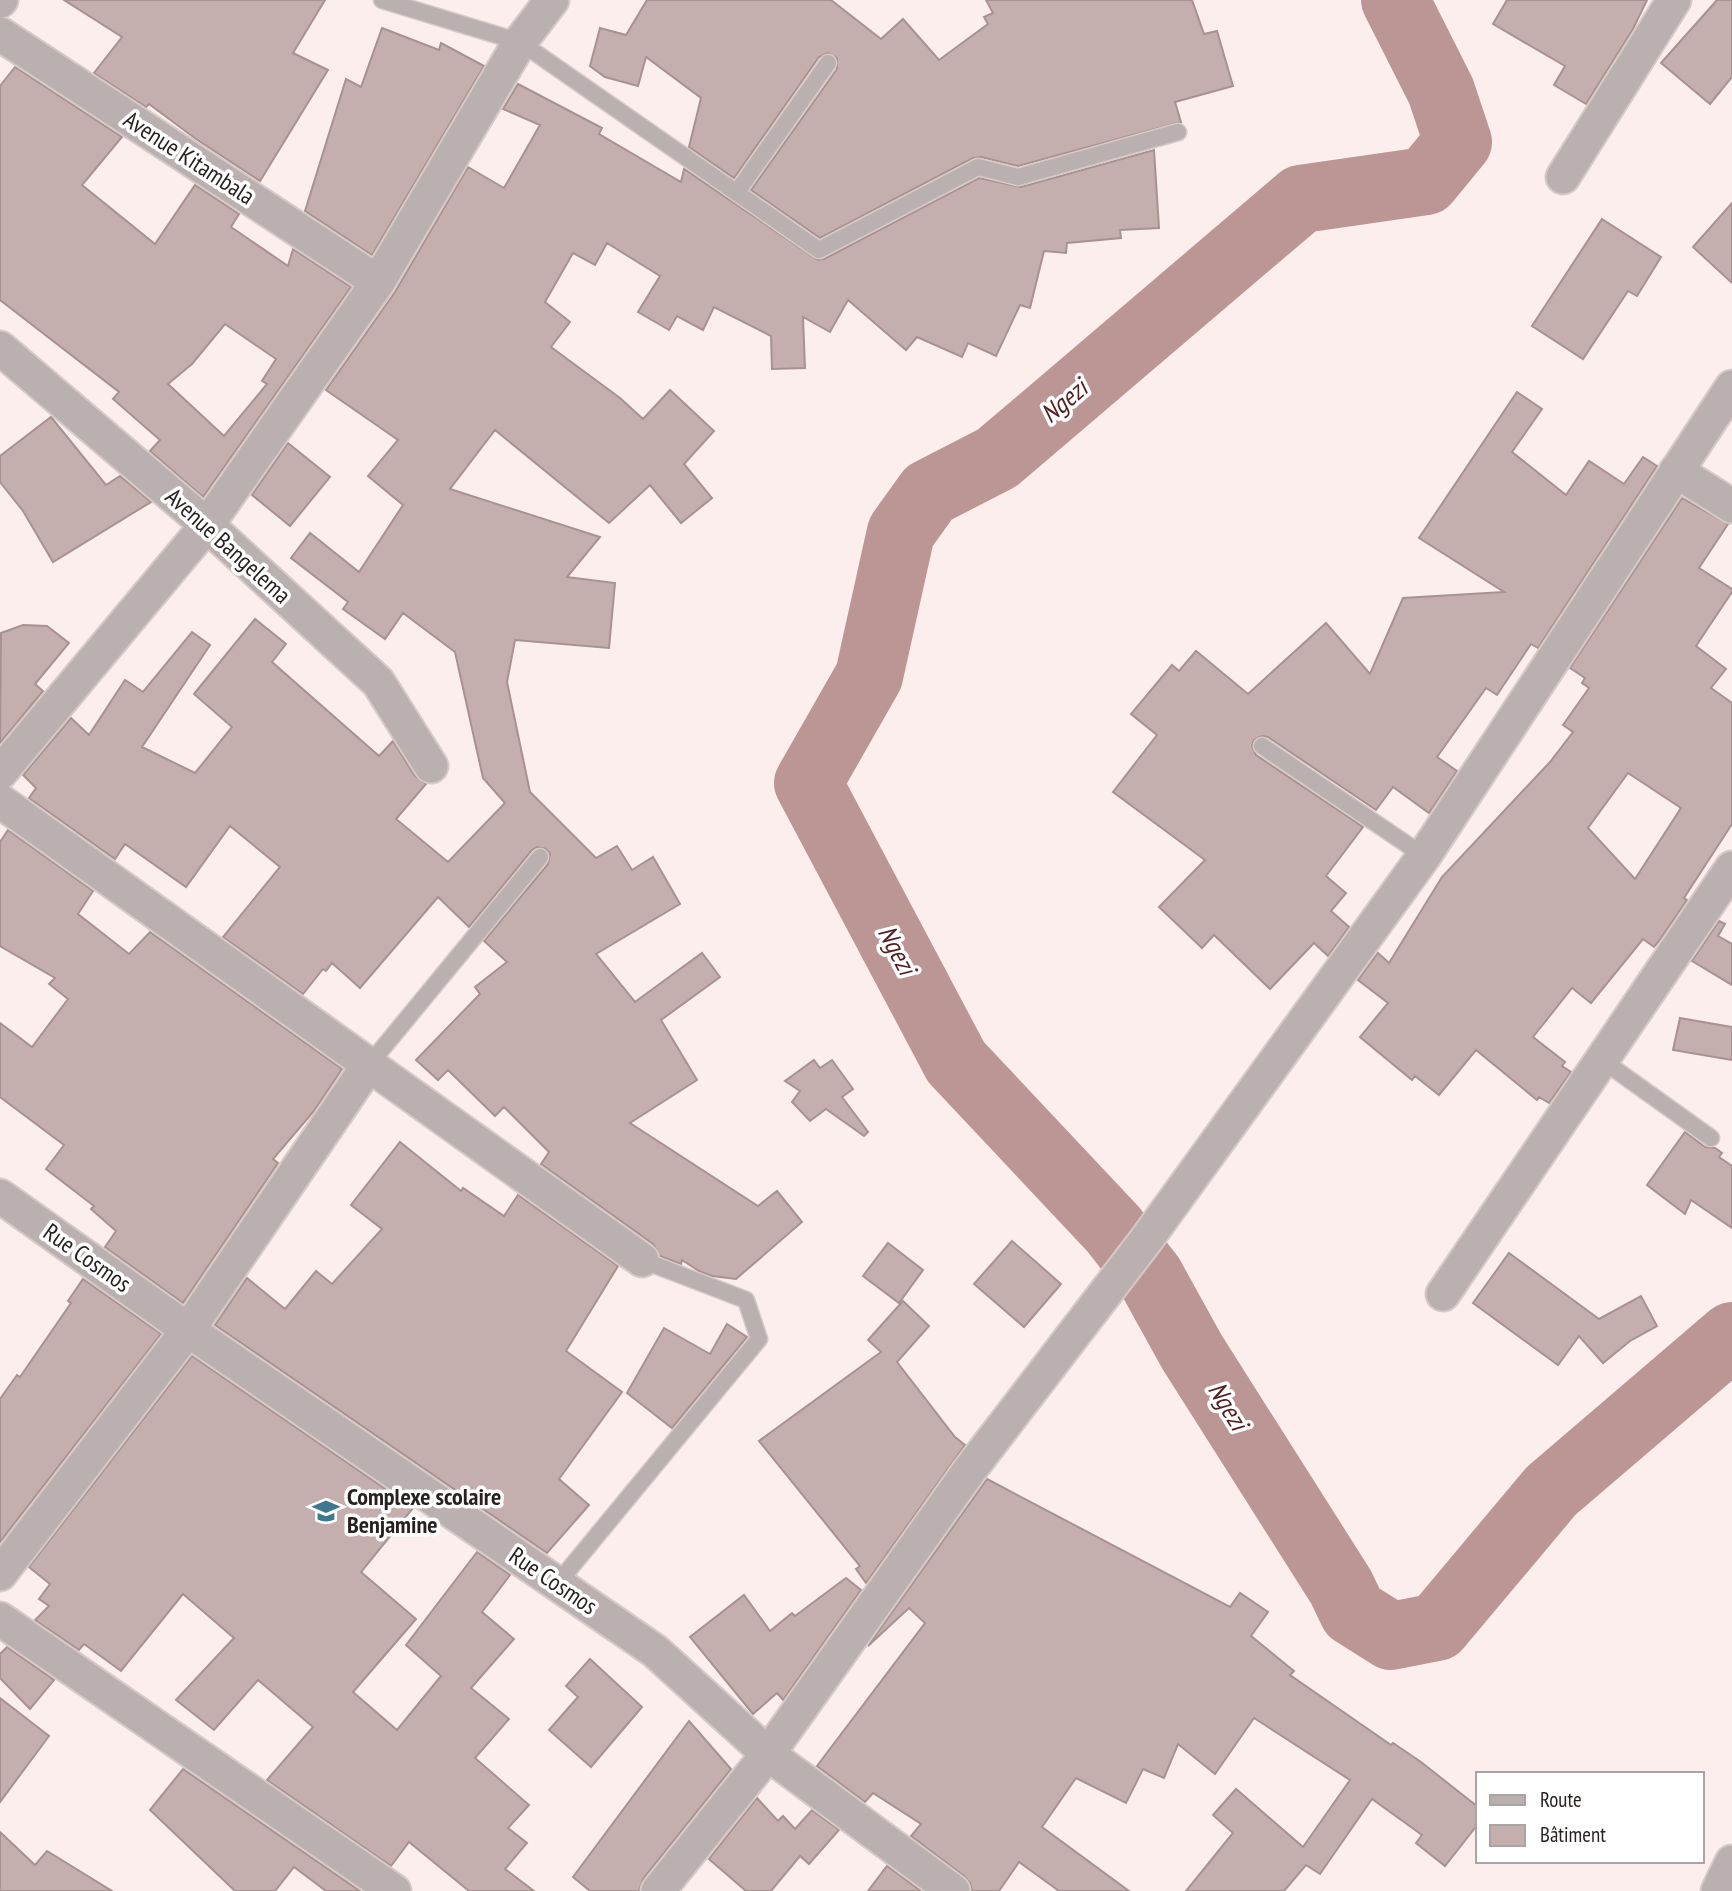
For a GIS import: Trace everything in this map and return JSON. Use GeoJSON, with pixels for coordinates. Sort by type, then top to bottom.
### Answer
{"type":"FeatureCollection","features":[{"type":"Feature","properties":{"kind":"street"},"geometry":{"type":"LineString","coordinates":[[0,773],[207,525],[378,282],[520,42],[552,0]]}},
{"type":"Feature","properties":{"kind":"street"},"geometry":{"type":"LineString","coordinates":[[1563,177],[1674,0]]}},
{"type":"Feature","properties":{"kind":"street","name":"Avenue Kitambala"},"geometry":{"type":"LineString","coordinates":[[0,34],[378,282]]}},
{"type":"Feature","properties":{"kind":"street","name":"Avenue Bangelema"},"geometry":{"type":"LineString","coordinates":[[0,348],[207,525],[378,682],[431,766]]}},
{"type":"Feature","properties":{"kind":"street"},"geometry":{"type":"LineString","coordinates":[[658,1891],[768,1754],[970,1471],[1146,1240],[1424,856],[1732,387]]}},
{"type":"Feature","properties":{"kind":"street"},"geometry":{"type":"LineString","coordinates":[[1676,471],[1732,506]]}},
{"type":"Feature","properties":{"kind":"street"},"geometry":{"type":"LineString","coordinates":[[0,801],[642,1260]]}},
{"type":"Feature","properties":{"kind":"street"},"geometry":{"type":"LineString","coordinates":[[1443,1294],[1732,868]]}},
{"type":"Feature","properties":{"kind":"street"},"geometry":{"type":"LineString","coordinates":[[0,1574],[188,1330],[368,1066]]}},
{"type":"Feature","properties":{"kind":"street","name":"Rue Cosmos"},"geometry":{"type":"LineString","coordinates":[[0,1196],[188,1330],[655,1651],[768,1754],[953,1891]]}},
{"type":"Feature","properties":{"kind":"street"},"geometry":{"type":"LineString","coordinates":[[0,1619],[394,1891]]}},
{"type":"Feature","properties":{"kind":"street"},"geometry":{"type":"LineString","coordinates":[[1718,1891],[1732,1862]]}},
{"type":"Feature","properties":{"kind":"lane"},"geometry":{"type":"LineString","coordinates":[[382,0],[520,42],[819,250],[978,167],[1018,177],[1178,132]]}},
{"type":"Feature","properties":{"kind":"lane"},"geometry":{"type":"LineString","coordinates":[[737,192],[828,63]]}},
{"type":"Feature","properties":{"kind":"lane"},"geometry":{"type":"LineString","coordinates":[[1262,746],[1424,856]]}},
{"type":"Feature","properties":{"kind":"lane"},"geometry":{"type":"LineString","coordinates":[[368,1066],[540,857]]}},
{"type":"Feature","properties":{"kind":"lane"},"geometry":{"type":"LineString","coordinates":[[1602,1060],[1711,1138]]}},
{"type":"Feature","properties":{"kind":"lane"},"geometry":{"type":"LineString","coordinates":[[557,1584],[760,1339],[746,1300],[642,1260]]}},
{"type":"Feature","properties":{"kind":"building"},"geometry":{"type":"Polygon","coordinates":[[[64,0],[325,0],[293,53],[328,70],[260,181],[149,104],[146,107],[94,73],[122,37],[64,0]]]}},
{"type":"Feature","properties":{"kind":"building"},"geometry":{"type":"Polygon","coordinates":[[[647,0],[831,0],[881,39],[903,19],[939,60],[988,24],[984,17],[993,13],[986,0],[1192,0],[1204,34],[1217,31],[1233,86],[1175,102],[1181,122],[1018,166],[981,157],[973,158],[820,238],[751,190],[837,69],[837,58],[828,53],[819,57],[734,178],[689,147],[701,98],[646,57],[638,86],[605,77],[590,66],[600,28],[626,35],[647,0]]]}},
{"type":"Feature","properties":{"kind":"building"},"geometry":{"type":"Polygon","coordinates":[[[1507,0],[1647,0],[1633,29],[1586,104],[1554,85],[1565,66],[1493,24],[1507,0]]]}},
{"type":"Feature","properties":{"kind":"building"},"geometry":{"type":"Polygon","coordinates":[[[1717,0],[1732,0],[1732,77],[1710,104],[1661,63],[1717,0]]]}},
{"type":"Feature","properties":{"kind":"building"},"geometry":{"type":"Polygon","coordinates":[[[382,28],[439,50],[441,43],[484,66],[372,255],[305,211],[346,79],[361,87],[382,28]]]}},
{"type":"Feature","properties":{"kind":"building"},"geometry":{"type":"Polygon","coordinates":[[[15,67],[122,137],[82,185],[155,244],[195,185],[239,214],[231,227],[288,266],[293,249],[351,287],[203,497],[150,451],[160,440],[113,399],[119,392],[0,300],[0,86],[15,67]],[[225,324],[192,364],[168,384],[224,436],[267,384],[262,381],[276,359],[225,324]]]}},
{"type":"Feature","properties":{"kind":"building"},"geometry":{"type":"Polygon","coordinates":[[[518,84],[602,128],[599,134],[681,182],[684,169],[818,260],[979,178],[1021,187],[1154,150],[1159,228],[1120,230],[1121,238],[1067,243],[1066,253],[1044,251],[1030,308],[1020,305],[996,356],[968,343],[962,357],[917,337],[906,350],[848,300],[830,332],[803,317],[805,368],[772,369],[771,336],[714,307],[703,330],[677,316],[669,330],[638,312],[660,276],[607,243],[595,265],[573,253],[545,302],[570,322],[551,347],[620,398],[643,419],[670,390],[714,431],[684,464],[712,498],[681,523],[650,485],[609,523],[495,430],[450,489],[600,537],[567,577],[615,583],[609,648],[515,640],[507,682],[530,792],[596,858],[617,846],[632,870],[653,857],[680,904],[596,954],[635,1002],[702,953],[720,977],[661,1020],[697,1080],[630,1123],[758,1206],[777,1191],[802,1222],[736,1279],[712,1276],[682,1260],[681,1264],[660,1256],[653,1244],[541,1164],[549,1152],[504,1107],[495,1116],[448,1070],[438,1080],[416,1060],[480,994],[475,987],[507,962],[484,941],[548,864],[550,854],[546,849],[537,847],[532,850],[469,927],[438,897],[360,988],[332,963],[326,971],[323,969],[303,994],[223,937],[280,867],[230,826],[186,887],[125,844],[115,859],[29,798],[36,788],[23,775],[71,718],[89,735],[125,680],[143,692],[192,632],[210,645],[142,747],[195,773],[232,727],[194,694],[255,619],[286,644],[272,662],[379,756],[393,741],[415,776],[426,784],[396,819],[448,862],[505,803],[483,778],[455,652],[403,613],[385,639],[343,609],[348,602],[291,558],[310,533],[359,572],[403,505],[368,476],[398,440],[326,390],[395,292],[468,167],[504,188],[540,125],[503,109],[518,84]]]}},
{"type":"Feature","properties":{"kind":"building"},"geometry":{"type":"Polygon","coordinates":[[[1732,203],[1732,283],[1693,247],[1732,203]]]}},
{"type":"Feature","properties":{"kind":"building"},"geometry":{"type":"Polygon","coordinates":[[[1602,219],[1661,257],[1637,296],[1628,291],[1583,359],[1532,326],[1602,219]]]}},
{"type":"Feature","properties":{"kind":"building"},"geometry":{"type":"Polygon","coordinates":[[[1517,392],[1542,409],[1512,452],[1566,495],[1589,461],[1624,484],[1643,457],[1657,466],[1538,648],[1531,644],[1497,695],[1486,688],[1437,757],[1457,771],[1429,813],[1393,787],[1376,810],[1268,737],[1262,736],[1254,740],[1252,746],[1256,755],[1363,827],[1326,876],[1346,893],[1331,911],[1349,927],[1328,956],[1314,943],[1270,989],[1214,935],[1202,948],[1159,907],[1205,860],[1113,792],[1157,735],[1131,714],[1172,665],[1179,671],[1196,651],[1248,694],[1326,623],[1370,674],[1403,598],[1504,592],[1419,538],[1517,392]]]}},
{"type":"Feature","properties":{"kind":"building"},"geometry":{"type":"Polygon","coordinates":[[[51,417],[106,485],[120,476],[151,502],[53,562],[23,511],[0,482],[0,456],[51,417]]]}},
{"type":"Feature","properties":{"kind":"building"},"geometry":{"type":"Polygon","coordinates":[[[288,443],[330,477],[290,526],[252,495],[288,443]]]}},
{"type":"Feature","properties":{"kind":"building"},"geometry":{"type":"Polygon","coordinates":[[[1682,498],[1728,524],[1699,568],[1732,589],[1732,592],[1696,646],[1726,669],[1711,688],[1732,703],[1732,824],[1684,898],[1687,900],[1654,947],[1643,939],[1591,1003],[1572,988],[1533,1037],[1565,1062],[1562,1066],[1571,1072],[1549,1103],[1539,1097],[1537,1100],[1476,1050],[1439,1095],[1415,1076],[1412,1080],[1360,1037],[1388,1003],[1358,980],[1378,953],[1389,963],[1442,877],[1550,762],[1573,732],[1563,725],[1589,688],[1582,683],[1585,678],[1570,668],[1682,498]],[[1628,773],[1588,828],[1635,879],[1681,808],[1628,773]]]}},
{"type":"Feature","properties":{"kind":"building"},"geometry":{"type":"Polygon","coordinates":[[[23,625],[47,626],[69,643],[35,684],[43,691],[0,743],[1,633],[23,625]]]}},
{"type":"Feature","properties":{"kind":"building"},"geometry":{"type":"Polygon","coordinates":[[[8,830],[93,891],[78,914],[129,954],[150,932],[342,1069],[314,1111],[273,1159],[278,1163],[183,1303],[105,1247],[116,1231],[91,1209],[94,1206],[46,1169],[64,1145],[0,1097],[0,1023],[32,1047],[68,999],[49,984],[55,978],[0,946],[0,842],[8,830]]]}},
{"type":"Feature","properties":{"kind":"building"},"geometry":{"type":"Polygon","coordinates":[[[1719,921],[1725,924],[1718,936],[1732,944],[1732,985],[1692,961],[1719,921]]]}},
{"type":"Feature","properties":{"kind":"building"},"geometry":{"type":"Polygon","coordinates":[[[1680,1018],[1732,1027],[1732,1060],[1673,1050],[1680,1018]]]}},
{"type":"Feature","properties":{"kind":"building"},"geometry":{"type":"Polygon","coordinates":[[[814,1060],[820,1068],[832,1060],[853,1089],[842,1097],[868,1132],[864,1136],[826,1109],[810,1121],[792,1102],[800,1091],[785,1081],[814,1060]]]}},
{"type":"Feature","properties":{"kind":"building"},"geometry":{"type":"Polygon","coordinates":[[[1685,1132],[1705,1147],[1715,1148],[1722,1153],[1719,1157],[1732,1166],[1732,1228],[1691,1200],[1685,1214],[1647,1185],[1685,1132]]]}},
{"type":"Feature","properties":{"kind":"building"},"geometry":{"type":"Polygon","coordinates":[[[400,1142],[461,1191],[463,1188],[504,1216],[518,1195],[618,1266],[566,1351],[622,1392],[559,1479],[589,1505],[547,1553],[215,1325],[247,1278],[285,1309],[316,1271],[332,1284],[382,1229],[351,1205],[400,1142]]]}},
{"type":"Feature","properties":{"kind":"building"},"geometry":{"type":"Polygon","coordinates":[[[1012,1241],[1061,1284],[1024,1327],[974,1284],[1012,1241]]]}},
{"type":"Feature","properties":{"kind":"building"},"geometry":{"type":"Polygon","coordinates":[[[888,1243],[923,1270],[899,1303],[863,1276],[888,1243]]]}},
{"type":"Feature","properties":{"kind":"building"},"geometry":{"type":"Polygon","coordinates":[[[1509,1253],[1599,1319],[1641,1296],[1657,1326],[1630,1341],[1603,1363],[1579,1336],[1558,1365],[1473,1303],[1509,1253]]]}},
{"type":"Feature","properties":{"kind":"building"},"geometry":{"type":"Polygon","coordinates":[[[83,1279],[161,1334],[0,1542],[0,1399],[17,1375],[20,1377],[71,1303],[68,1301],[83,1279]]]}},
{"type":"Feature","properties":{"kind":"building"},"geometry":{"type":"Polygon","coordinates":[[[903,1301],[929,1326],[897,1362],[955,1437],[965,1445],[866,1583],[856,1569],[860,1566],[759,1441],[881,1352],[868,1340],[903,1301]]]}},
{"type":"Feature","properties":{"kind":"building"},"geometry":{"type":"Polygon","coordinates":[[[727,1324],[747,1337],[672,1428],[627,1393],[664,1328],[710,1354],[727,1324]]]}},
{"type":"Feature","properties":{"kind":"building"},"geometry":{"type":"Polygon","coordinates":[[[192,1356],[413,1508],[361,1572],[416,1619],[353,1692],[397,1730],[441,1676],[406,1645],[477,1552],[510,1575],[482,1612],[514,1639],[471,1688],[509,1719],[475,1758],[529,1805],[508,1828],[527,1843],[505,1869],[534,1891],[469,1891],[409,1842],[391,1866],[267,1780],[313,1727],[258,1680],[214,1730],[176,1700],[234,1638],[183,1594],[121,1671],[84,1644],[79,1650],[35,1620],[49,1606],[39,1599],[50,1584],[29,1567],[192,1356]]]}},
{"type":"Feature","properties":{"kind":"building"},"geometry":{"type":"Polygon","coordinates":[[[987,1479],[1230,1607],[1240,1593],[1268,1612],[1251,1636],[1294,1671],[1290,1675],[1391,1745],[1393,1743],[1421,1762],[1476,1805],[1476,1827],[1445,1866],[1416,1843],[1422,1835],[1372,1799],[1320,1874],[1306,1865],[1284,1891],[1186,1891],[1233,1833],[1213,1815],[1236,1789],[1303,1847],[1350,1780],[1254,1718],[1215,1774],[1178,1744],[1164,1778],[1143,1769],[1126,1803],[1076,1778],[1042,1827],[1129,1891],[1059,1891],[1019,1862],[999,1891],[972,1891],[964,1876],[911,1836],[921,1824],[873,1793],[865,1802],[817,1766],[925,1623],[909,1608],[868,1646],[987,1479]]]}},
{"type":"Feature","properties":{"kind":"building"},"geometry":{"type":"Polygon","coordinates":[[[846,1578],[861,1590],[783,1700],[777,1693],[753,1714],[690,1637],[744,1595],[770,1631],[792,1613],[795,1616],[846,1578]]]}},
{"type":"Feature","properties":{"kind":"building"},"geometry":{"type":"Polygon","coordinates":[[[7,1647],[54,1680],[30,1709],[0,1678],[0,1654],[7,1647]]]}},
{"type":"Feature","properties":{"kind":"building"},"geometry":{"type":"Polygon","coordinates":[[[590,1659],[642,1707],[591,1767],[549,1730],[578,1697],[566,1686],[590,1659]]]}},
{"type":"Feature","properties":{"kind":"building"},"geometry":{"type":"Polygon","coordinates":[[[0,1698],[49,1736],[0,1802],[0,1698]]]}},
{"type":"Feature","properties":{"kind":"building"},"geometry":{"type":"Polygon","coordinates":[[[689,1721],[731,1769],[643,1879],[639,1891],[590,1891],[573,1877],[689,1721]]]}},
{"type":"Feature","properties":{"kind":"building"},"geometry":{"type":"Polygon","coordinates":[[[183,1769],[360,1891],[326,1891],[294,1867],[275,1891],[235,1891],[150,1810],[183,1769]]]}},
{"type":"Feature","properties":{"kind":"building"},"geometry":{"type":"Polygon","coordinates":[[[757,1798],[778,1821],[783,1816],[795,1829],[812,1810],[839,1830],[809,1864],[800,1856],[771,1891],[746,1891],[709,1859],[757,1798]]]}},
{"type":"Feature","properties":{"kind":"building"},"geometry":{"type":"Polygon","coordinates":[[[0,1832],[35,1865],[47,1851],[112,1891],[0,1891],[0,1832]]]}},
{"type":"Feature","properties":{"kind":"building"},"geometry":{"type":"Polygon","coordinates":[[[887,1866],[921,1891],[868,1891],[887,1866]]]}},
{"type":"Feature","properties":{"kind":"waterway","name":"Ngezi"},"geometry":{"type":"LineString","coordinates":[[1395,0],[1441,91],[1458,142],[1426,181],[1301,199],[997,458],[929,493],[901,532],[869,676],[808,783],[956,1062],[1113,1229],[1150,1276],[1192,1352],[1341,1587],[1353,1612],[1391,1636],[1437,1627],[1551,1491],[1732,1336]]}},
{"type":"Feature","properties":{"kind":"place","name":"Complexe scolaire Benjamine"},"geometry":{"type":"Point","coordinates":[326,1511]}}]}
